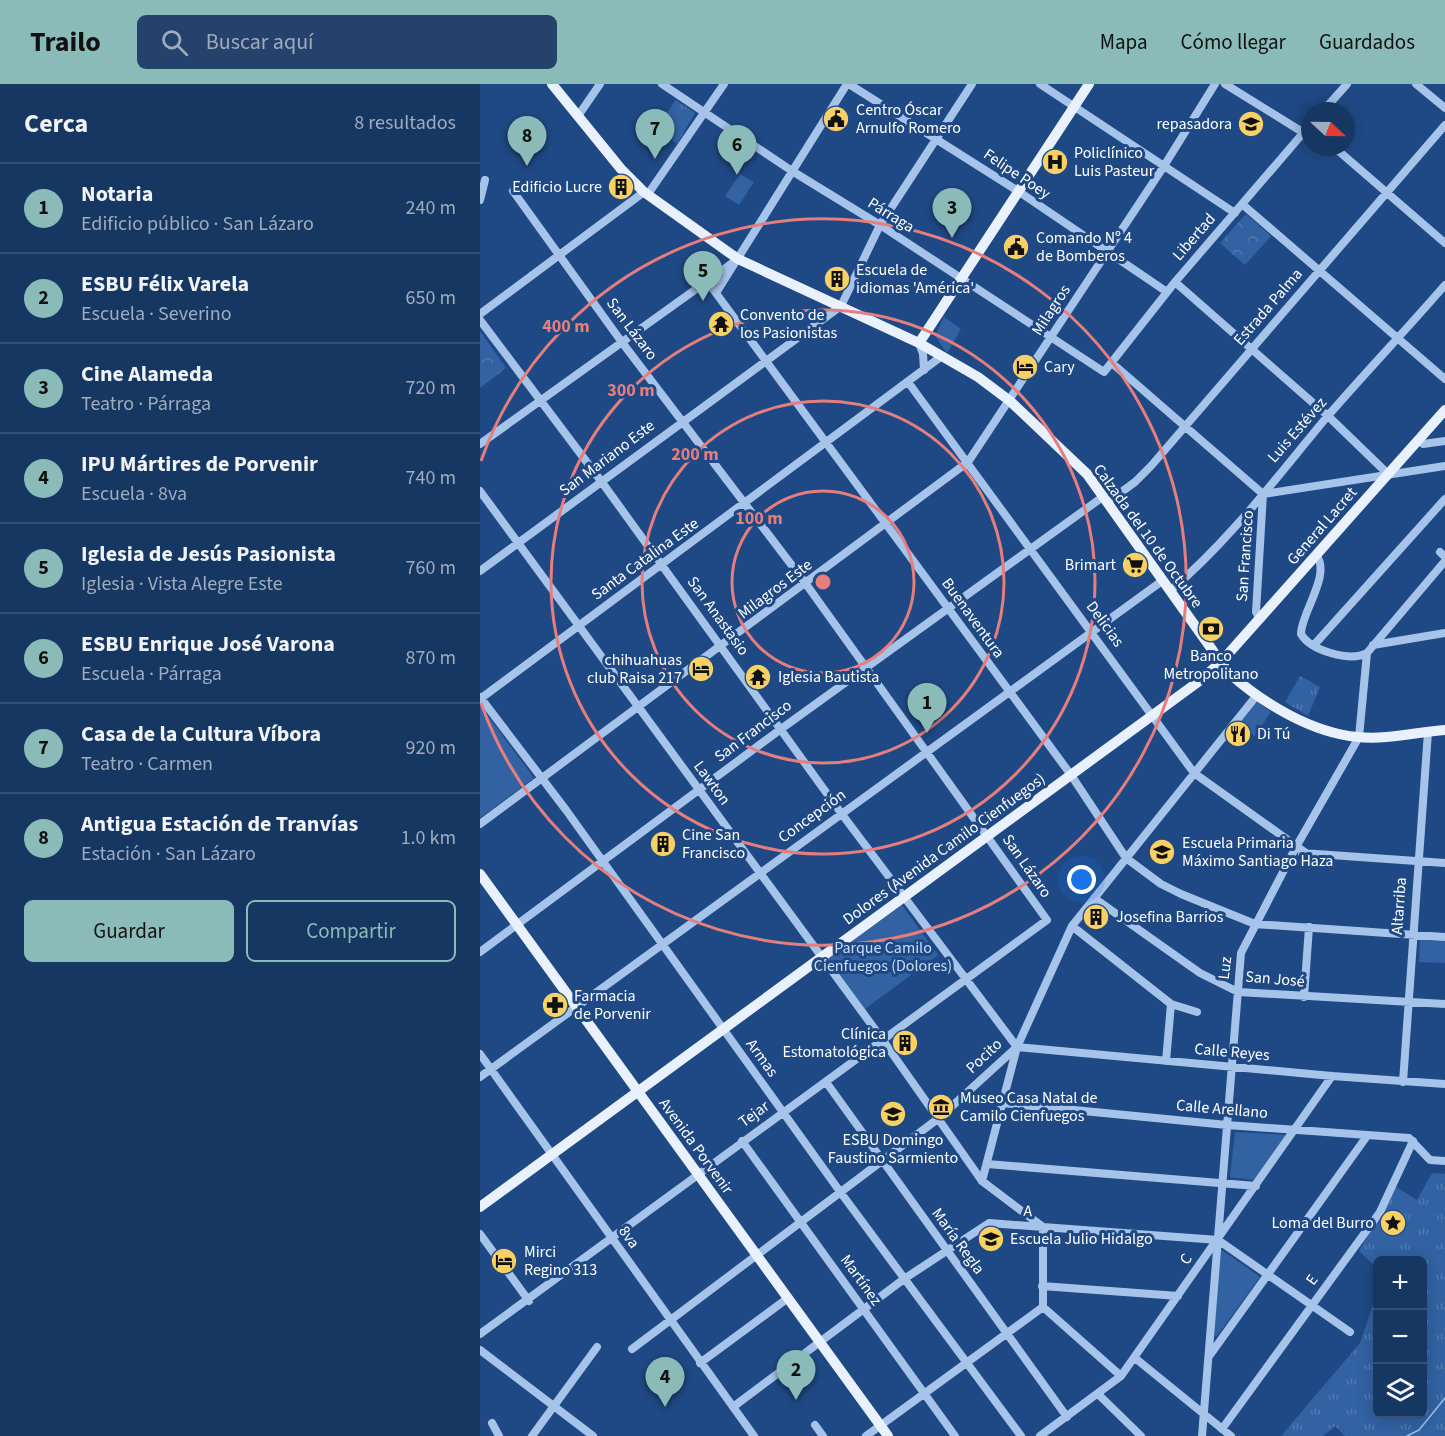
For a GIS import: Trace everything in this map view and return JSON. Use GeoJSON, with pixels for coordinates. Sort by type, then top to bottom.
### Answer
{"type":"FeatureCollection","features":[{"type":"Feature","properties":{"kind":"main road","name":"Calzada del 10 de Octubre"},"geometry":{"type":"LineString","coordinates":[[552,84],[621,169],[646,193],[738,259],[772,278],[841,306],[919,343],[978,377],[1010,401],[1087,474],[1221,662],[1238,681],[1257,695],[1304,721],[1359,737],[1445,730]]}},
{"type":"Feature","properties":{"kind":"main road"},"geometry":{"type":"LineString","coordinates":[[919,343],[960,277],[1089,84]]}},
{"type":"Feature","properties":{"kind":"main road"},"geometry":{"type":"LineString","coordinates":[[932,321],[930,339],[938,354]]}},
{"type":"Feature","properties":{"kind":"main road","name":"General Lacret"},"geometry":{"type":"LineString","coordinates":[[1221,662],[1445,410]]}},
{"type":"Feature","properties":{"kind":"main road","name":"Dolores (Avenida Camilo Cienfuegos)"},"geometry":{"type":"LineString","coordinates":[[480,1207],[1154,716],[1221,662]]}},
{"type":"Feature","properties":{"kind":"main road","name":"Avenida Porvenir"},"geometry":{"type":"LineString","coordinates":[[480,874],[888,1436]]}},
{"type":"Feature","properties":{"kind":"street"},"geometry":{"type":"LineString","coordinates":[[578,116],[600,84]]}},
{"type":"Feature","properties":{"kind":"street","name":"Párraga"},"geometry":{"type":"LineString","coordinates":[[662,84],[792,171],[880,225],[1104,372]]}},
{"type":"Feature","properties":{"kind":"street"},"geometry":{"type":"LineString","coordinates":[[480,314],[646,193],[724,84]]}},
{"type":"Feature","properties":{"kind":"street"},"geometry":{"type":"LineString","coordinates":[[716,293],[848,84]]}},
{"type":"Feature","properties":{"kind":"street","name":"Felipe Poey"},"geometry":{"type":"LineString","coordinates":[[848,84],[1018,191],[1167,292]]}},
{"type":"Feature","properties":{"kind":"street"},"geometry":{"type":"LineString","coordinates":[[841,306],[880,225],[972,84]]}},
{"type":"Feature","properties":{"kind":"street"},"geometry":{"type":"LineString","coordinates":[[1040,84],[1235,213]]}},
{"type":"Feature","properties":{"kind":"street","name":"Milagros"},"geometry":{"type":"LineString","coordinates":[[1010,401],[1215,84]]}},
{"type":"Feature","properties":{"kind":"street"},"geometry":{"type":"LineString","coordinates":[[1226,84],[1301,124]]}},
{"type":"Feature","properties":{"kind":"street"},"geometry":{"type":"LineString","coordinates":[[1331,102],[1347,84]]}},
{"type":"Feature","properties":{"kind":"street"},"geometry":{"type":"LineString","coordinates":[[1416,84],[1445,108]]}},
{"type":"Feature","properties":{"kind":"street","name":"Estrada Palma"},"geometry":{"type":"LineString","coordinates":[[1106,499],[1135,482],[1184,428],[1445,125]]}},
{"type":"Feature","properties":{"kind":"street","name":"Libertad"},"geometry":{"type":"LineString","coordinates":[[1104,372],[1113,364],[1175,282],[1301,136]]}},
{"type":"Feature","properties":{"kind":"street"},"geometry":{"type":"LineString","coordinates":[[1344,156],[1445,243]]}},
{"type":"Feature","properties":{"kind":"street"},"geometry":{"type":"LineString","coordinates":[[480,200],[485,180]]}},
{"type":"Feature","properties":{"kind":"street","name":"San Lázaro"},"geometry":{"type":"LineString","coordinates":[[513,191],[621,341],[806,584],[1047,920]]}},
{"type":"Feature","properties":{"kind":"street"},"geometry":{"type":"LineString","coordinates":[[1242,204],[1445,379]]}},
{"type":"Feature","properties":{"kind":"street"},"geometry":{"type":"LineString","coordinates":[[480,444],[738,259]]}},
{"type":"Feature","properties":{"kind":"street","name":"Buenaventura"},"geometry":{"type":"LineString","coordinates":[[707,281],[1071,775],[1126,858],[1161,884],[1255,924],[1412,936],[1445,936]]}},
{"type":"Feature","properties":{"kind":"street"},"geometry":{"type":"LineString","coordinates":[[1175,282],[1328,416],[1388,474]]}},
{"type":"Feature","properties":{"kind":"street","name":"Luis Estévez"},"geometry":{"type":"LineString","coordinates":[[1170,591],[1201,565],[1328,416],[1445,285]]}},
{"type":"Feature","properties":{"kind":"street","name":"San Mariano Este"},"geometry":{"type":"LineString","coordinates":[[480,571],[841,306]]}},
{"type":"Feature","properties":{"kind":"street","name":"San Anastasio"},"geometry":{"type":"LineString","coordinates":[[480,320],[601,481],[841,813],[1017,1047]]}},
{"type":"Feature","properties":{"kind":"street"},"geometry":{"type":"LineString","coordinates":[[919,343],[923,354],[924,370]]}},
{"type":"Feature","properties":{"kind":"street","name":"Santa Catalina Este"},"geometry":{"type":"LineString","coordinates":[[480,698],[828,443],[924,370],[938,354]]}},
{"type":"Feature","properties":{"kind":"street"},"geometry":{"type":"LineString","coordinates":[[1113,364],[1184,428],[1263,494],[1445,466]]}},
{"type":"Feature","properties":{"kind":"street","name":"Delicias"},"geometry":{"type":"LineString","coordinates":[[908,382],[1194,773],[1295,849]]}},
{"type":"Feature","properties":{"kind":"street","name":"Milagros Este"},"geometry":{"type":"LineString","coordinates":[[480,824],[722,647],[968,462],[1010,401]]}},
{"type":"Feature","properties":{"kind":"street"},"geometry":{"type":"LineString","coordinates":[[1418,440],[1423,444],[1445,441]]}},
{"type":"Feature","properties":{"kind":"street","name":"Lawton"},"geometry":{"type":"LineString","coordinates":[[480,491],[882,1039],[982,1181],[1043,1227]]}},
{"type":"Feature","properties":{"kind":"street","name":"San Francisco"},"geometry":{"type":"LineString","coordinates":[[1260,619],[1256,612],[1263,494]]}},
{"type":"Feature","properties":{"kind":"street","name":"San Francisco"},"geometry":{"type":"LineString","coordinates":[[480,952],[602,859],[1031,548],[1106,499]]}},
{"type":"Feature","properties":{"kind":"street"},"geometry":{"type":"LineString","coordinates":[[1314,645],[1445,499]]}},
{"type":"Feature","properties":{"kind":"street"},"geometry":{"type":"LineString","coordinates":[[1316,555],[1320,562],[1318,582],[1300,629],[1304,639],[1314,645],[1352,657],[1370,649],[1445,633]]}},
{"type":"Feature","properties":{"kind":"street"},"geometry":{"type":"LineString","coordinates":[[1370,649],[1443,557]]}},
{"type":"Feature","properties":{"kind":"street","name":"Concepción"},"geometry":{"type":"LineString","coordinates":[[480,1077],[1162,581]]}},
{"type":"Feature","properties":{"kind":"street","name":"Luz"},"geometry":{"type":"LineString","coordinates":[[1202,1436],[1241,953],[1295,849],[1359,737],[1370,649]]}},
{"type":"Feature","properties":{"kind":"street","name":"Pocito"},"geometry":{"type":"LineString","coordinates":[[632,1349],[939,1118],[1017,1047],[1072,926],[1257,695]]}},
{"type":"Feature","properties":{"kind":"street","name":"Armas"},"geometry":{"type":"LineString","coordinates":[[480,698],[542,777],[841,1193],[1021,1436]]}},
{"type":"Feature","properties":{"kind":"street","name":"Altarriba"},"geometry":{"type":"LineString","coordinates":[[1403,1082],[1428,732]]}},
{"type":"Feature","properties":{"kind":"street"},"geometry":{"type":"LineString","coordinates":[[1295,849],[1306,853],[1445,863]]}},
{"type":"Feature","properties":{"kind":"street","name":"San José"},"geometry":{"type":"LineString","coordinates":[[1094,898],[1200,973],[1238,992],[1445,1004]]}},
{"type":"Feature","properties":{"kind":"street","name":"Tejar"},"geometry":{"type":"LineString","coordinates":[[480,1334],[1047,920]]}},
{"type":"Feature","properties":{"kind":"street"},"geometry":{"type":"LineString","coordinates":[[1072,926],[1171,1004],[1197,1012]]}},
{"type":"Feature","properties":{"kind":"street"},"geometry":{"type":"LineString","coordinates":[[1304,996],[1309,927]]}},
{"type":"Feature","properties":{"kind":"street"},"geometry":{"type":"LineString","coordinates":[[1166,1061],[1171,1004]]}},
{"type":"Feature","properties":{"kind":"street"},"geometry":{"type":"LineString","coordinates":[[982,1181],[1017,1047]]}},
{"type":"Feature","properties":{"kind":"street","name":"Calle Reyes"},"geometry":{"type":"LineString","coordinates":[[1017,1047],[1445,1084]]}},
{"type":"Feature","properties":{"kind":"street","name":"8va"},"geometry":{"type":"LineString","coordinates":[[480,1054],[754,1436]]}},
{"type":"Feature","properties":{"kind":"street","name":"C"},"geometry":{"type":"LineString","coordinates":[[1040,1436],[1121,1376],[1332,1076]]}},
{"type":"Feature","properties":{"kind":"street","name":"María Regla"},"geometry":{"type":"LineString","coordinates":[[826,1082],[1067,1417]]}},
{"type":"Feature","properties":{"kind":"street","name":"Calle Arellano"},"geometry":{"type":"LineString","coordinates":[[1002,1103],[1227,1125],[1409,1138],[1413,1141]]}},
{"type":"Feature","properties":{"kind":"street"},"geometry":{"type":"LineString","coordinates":[[1208,1357],[1366,1136]]}},
{"type":"Feature","properties":{"kind":"street"},"geometry":{"type":"LineString","coordinates":[[1413,1141],[1430,1160],[1445,1161]]}},
{"type":"Feature","properties":{"kind":"street","name":"E"},"geometry":{"type":"LineString","coordinates":[[1222,1429],[1380,1212],[1413,1141]]}},
{"type":"Feature","properties":{"kind":"street","name":"Martínez"},"geometry":{"type":"LineString","coordinates":[[742,1142],[955,1436]]}},
{"type":"Feature","properties":{"kind":"street"},"geometry":{"type":"LineString","coordinates":[[987,1164],[1256,1186]]}},
{"type":"Feature","properties":{"kind":"street","name":"A"},"geometry":{"type":"LineString","coordinates":[[733,1407],[904,1279],[989,1223],[1218,1240]]}},
{"type":"Feature","properties":{"kind":"street"},"geometry":{"type":"LineString","coordinates":[[1043,1227],[1043,1307],[1121,1376]]}},
{"type":"Feature","properties":{"kind":"street"},"geometry":{"type":"LineString","coordinates":[[480,1234],[528,1300]]}},
{"type":"Feature","properties":{"kind":"street"},"geometry":{"type":"LineString","coordinates":[[1218,1240],[1350,1332]]}},
{"type":"Feature","properties":{"kind":"street"},"geometry":{"type":"LineString","coordinates":[[1042,1286],[1178,1296]]}},
{"type":"Feature","properties":{"kind":"street"},"geometry":{"type":"LineString","coordinates":[[700,1363],[788,1298]]}},
{"type":"Feature","properties":{"kind":"street"},"geometry":{"type":"LineString","coordinates":[[866,1436],[968,1364],[1043,1307]]}},
{"type":"Feature","properties":{"kind":"street"},"geometry":{"type":"LineString","coordinates":[[531,1435],[597,1347]]}},
{"type":"Feature","properties":{"kind":"street"},"geometry":{"type":"LineString","coordinates":[[480,1350],[593,1436]]}},
{"type":"Feature","properties":{"kind":"street"},"geometry":{"type":"LineString","coordinates":[[1135,1358],[1231,1436]]}},
{"type":"Feature","properties":{"kind":"street"},"geometry":{"type":"LineString","coordinates":[[1098,1394],[1141,1436]]}},
{"type":"Feature","properties":{"kind":"street"},"geometry":{"type":"LineString","coordinates":[[492,1423],[499,1436]]}},
{"type":"Feature","properties":{"kind":"street"},"geometry":{"type":"LineString","coordinates":[[815,1425],[823,1436]]}},
{"type":"Feature","properties":{"kind":"green space"},"geometry":{"type":"Polygon","coordinates":[[[676,100],[695,113],[677,144],[661,131],[661,121],[676,100]]]}},
{"type":"Feature","properties":{"kind":"green space"},"geometry":{"type":"Polygon","coordinates":[[[740,174],[754,182],[739,205],[725,196],[740,174]]]}},
{"type":"Feature","properties":{"kind":"green space"},"geometry":{"type":"Polygon","coordinates":[[[1246,214],[1271,236],[1245,265],[1220,243],[1246,214]]]}},
{"type":"Feature","properties":{"kind":"green space"},"geometry":{"type":"Polygon","coordinates":[[[944,317],[961,329],[947,353],[935,336],[944,317]]]}},
{"type":"Feature","properties":{"kind":"green space"},"geometry":{"type":"Polygon","coordinates":[[[480,331],[506,368],[480,388],[480,331]]]}},
{"type":"Feature","properties":{"kind":"green space"},"geometry":{"type":"Polygon","coordinates":[[[1300,676],[1320,687],[1308,716],[1285,702],[1300,676]]]}},
{"type":"Feature","properties":{"kind":"green space"},"geometry":{"type":"Polygon","coordinates":[[[1256,701],[1271,712],[1255,736],[1237,724],[1256,701]]]}},
{"type":"Feature","properties":{"kind":"green space"},"geometry":{"type":"Polygon","coordinates":[[[480,705],[534,778],[480,818],[480,705]]]}},
{"type":"Feature","properties":{"kind":"green space","name":"Parque Camilo Cienfuegos (Dolores)"},"geometry":{"type":"Polygon","coordinates":[[[902,905],[938,955],[865,1009],[828,959],[902,905]]]}},
{"type":"Feature","properties":{"kind":"green space"},"geometry":{"type":"Polygon","coordinates":[[[1420,939],[1445,940],[1445,963],[1419,962],[1420,939]]]}},
{"type":"Feature","properties":{"kind":"green space"},"geometry":{"type":"Polygon","coordinates":[[[1235,1132],[1288,1135],[1254,1180],[1230,1177],[1235,1132]]]}},
{"type":"Feature","properties":{"kind":"green space"},"geometry":{"type":"Polygon","coordinates":[[[1432,1173],[1445,1174],[1445,1436],[1345,1436],[1335,1426],[1323,1436],[1281,1436],[1360,1343],[1373,1305],[1373,1418],[1427,1418],[1427,1256],[1373,1256],[1373,1264],[1359,1251],[1395,1186],[1417,1200],[1432,1173]]]}},
{"type":"Feature","properties":{"kind":"green space"},"geometry":{"type":"Polygon","coordinates":[[[1219,1248],[1260,1277],[1217,1336],[1213,1335],[1219,1248]]]}},
{"type":"Feature","properties":{"kind":"waterway"},"geometry":{"type":"LineString","coordinates":[[1407,1436],[1419,1430],[1445,1398]]}},
{"type":"Feature","properties":{"kind":"place","name":"Centro Óscar Arnulfo Romero"},"geometry":{"type":"Point","coordinates":[836,119]}},
{"type":"Feature","properties":{"kind":"place","name":"repasadora"},"geometry":{"type":"Point","coordinates":[1251,124]}},
{"type":"Feature","properties":{"kind":"place","name":"Casa de la Cultura Víbora"},"geometry":{"type":"Point","coordinates":[655,159]}},
{"type":"Feature","properties":{"kind":"place","name":"Policlínico Luis Pasteur"},"geometry":{"type":"Point","coordinates":[1055,162]}},
{"type":"Feature","properties":{"kind":"place","name":"Antigua Estación de Tranvías"},"geometry":{"type":"Point","coordinates":[527,166]}},
{"type":"Feature","properties":{"kind":"place","name":"ESBU Enrique José Varona"},"geometry":{"type":"Point","coordinates":[737,175]}},
{"type":"Feature","properties":{"kind":"place","name":"Edificio Lucre"},"geometry":{"type":"Point","coordinates":[621,187]}},
{"type":"Feature","properties":{"kind":"place","name":"Cine Alameda"},"geometry":{"type":"Point","coordinates":[952,238]}},
{"type":"Feature","properties":{"kind":"place","name":"Comando Nº 4 de Bomberos"},"geometry":{"type":"Point","coordinates":[1016,247]}},
{"type":"Feature","properties":{"kind":"place","name":"Escuela de idiomas 'América'"},"geometry":{"type":"Point","coordinates":[837,279]}},
{"type":"Feature","properties":{"kind":"place","name":"Iglesia de Jesús Pasionista"},"geometry":{"type":"Point","coordinates":[703,301]}},
{"type":"Feature","properties":{"kind":"place","name":"Convento de los Pasionistas"},"geometry":{"type":"Point","coordinates":[721,324]}},
{"type":"Feature","properties":{"kind":"place","name":"Cary"},"geometry":{"type":"Point","coordinates":[1025,367]}},
{"type":"Feature","properties":{"kind":"place","name":"Brimart"},"geometry":{"type":"Point","coordinates":[1135,565]}},
{"type":"Feature","properties":{"kind":"place","name":"Banco Metropolitano"},"geometry":{"type":"Point","coordinates":[1211,629]}},
{"type":"Feature","properties":{"kind":"place","name":"chihuahuas club Raisa 217"},"geometry":{"type":"Point","coordinates":[701,669]}},
{"type":"Feature","properties":{"kind":"place","name":"Iglesia Bautista"},"geometry":{"type":"Point","coordinates":[758,677]}},
{"type":"Feature","properties":{"kind":"place","name":"Notaria"},"geometry":{"type":"Point","coordinates":[927,733]}},
{"type":"Feature","properties":{"kind":"place","name":"Di Tú"},"geometry":{"type":"Point","coordinates":[1238,734]}},
{"type":"Feature","properties":{"kind":"place","name":"Cine San Francisco"},"geometry":{"type":"Point","coordinates":[663,844]}},
{"type":"Feature","properties":{"kind":"place","name":"Escuela Primaria Máximo Santiago Haza"},"geometry":{"type":"Point","coordinates":[1162,852]}},
{"type":"Feature","properties":{"kind":"place","name":"Josefina Barrios"},"geometry":{"type":"Point","coordinates":[1096,917]}},
{"type":"Feature","properties":{"kind":"place","name":"Farmacia de Porvenir"},"geometry":{"type":"Point","coordinates":[555,1005]}},
{"type":"Feature","properties":{"kind":"place","name":"Clínica Estomatológica"},"geometry":{"type":"Point","coordinates":[905,1043]}},
{"type":"Feature","properties":{"kind":"place","name":"Museo Casa Natal de Camilo Cienfuegos"},"geometry":{"type":"Point","coordinates":[941,1107]}},
{"type":"Feature","properties":{"kind":"place","name":"ESBU Domingo Faustino Sarmiento"},"geometry":{"type":"Point","coordinates":[893,1114]}},
{"type":"Feature","properties":{"kind":"place","name":"Loma del Burro"},"geometry":{"type":"Point","coordinates":[1393,1223]}},
{"type":"Feature","properties":{"kind":"place","name":"Escuela Julio Hidalgo"},"geometry":{"type":"Point","coordinates":[991,1239]}},
{"type":"Feature","properties":{"kind":"place","name":"Mirci Regino 313"},"geometry":{"type":"Point","coordinates":[504,1261]}},
{"type":"Feature","properties":{"kind":"place","name":"ESBU Félix Varela"},"geometry":{"type":"Point","coordinates":[796,1400]}},
{"type":"Feature","properties":{"kind":"place","name":"IPU Mártires de Porvenir"},"geometry":{"type":"Point","coordinates":[665,1407]}}]}
